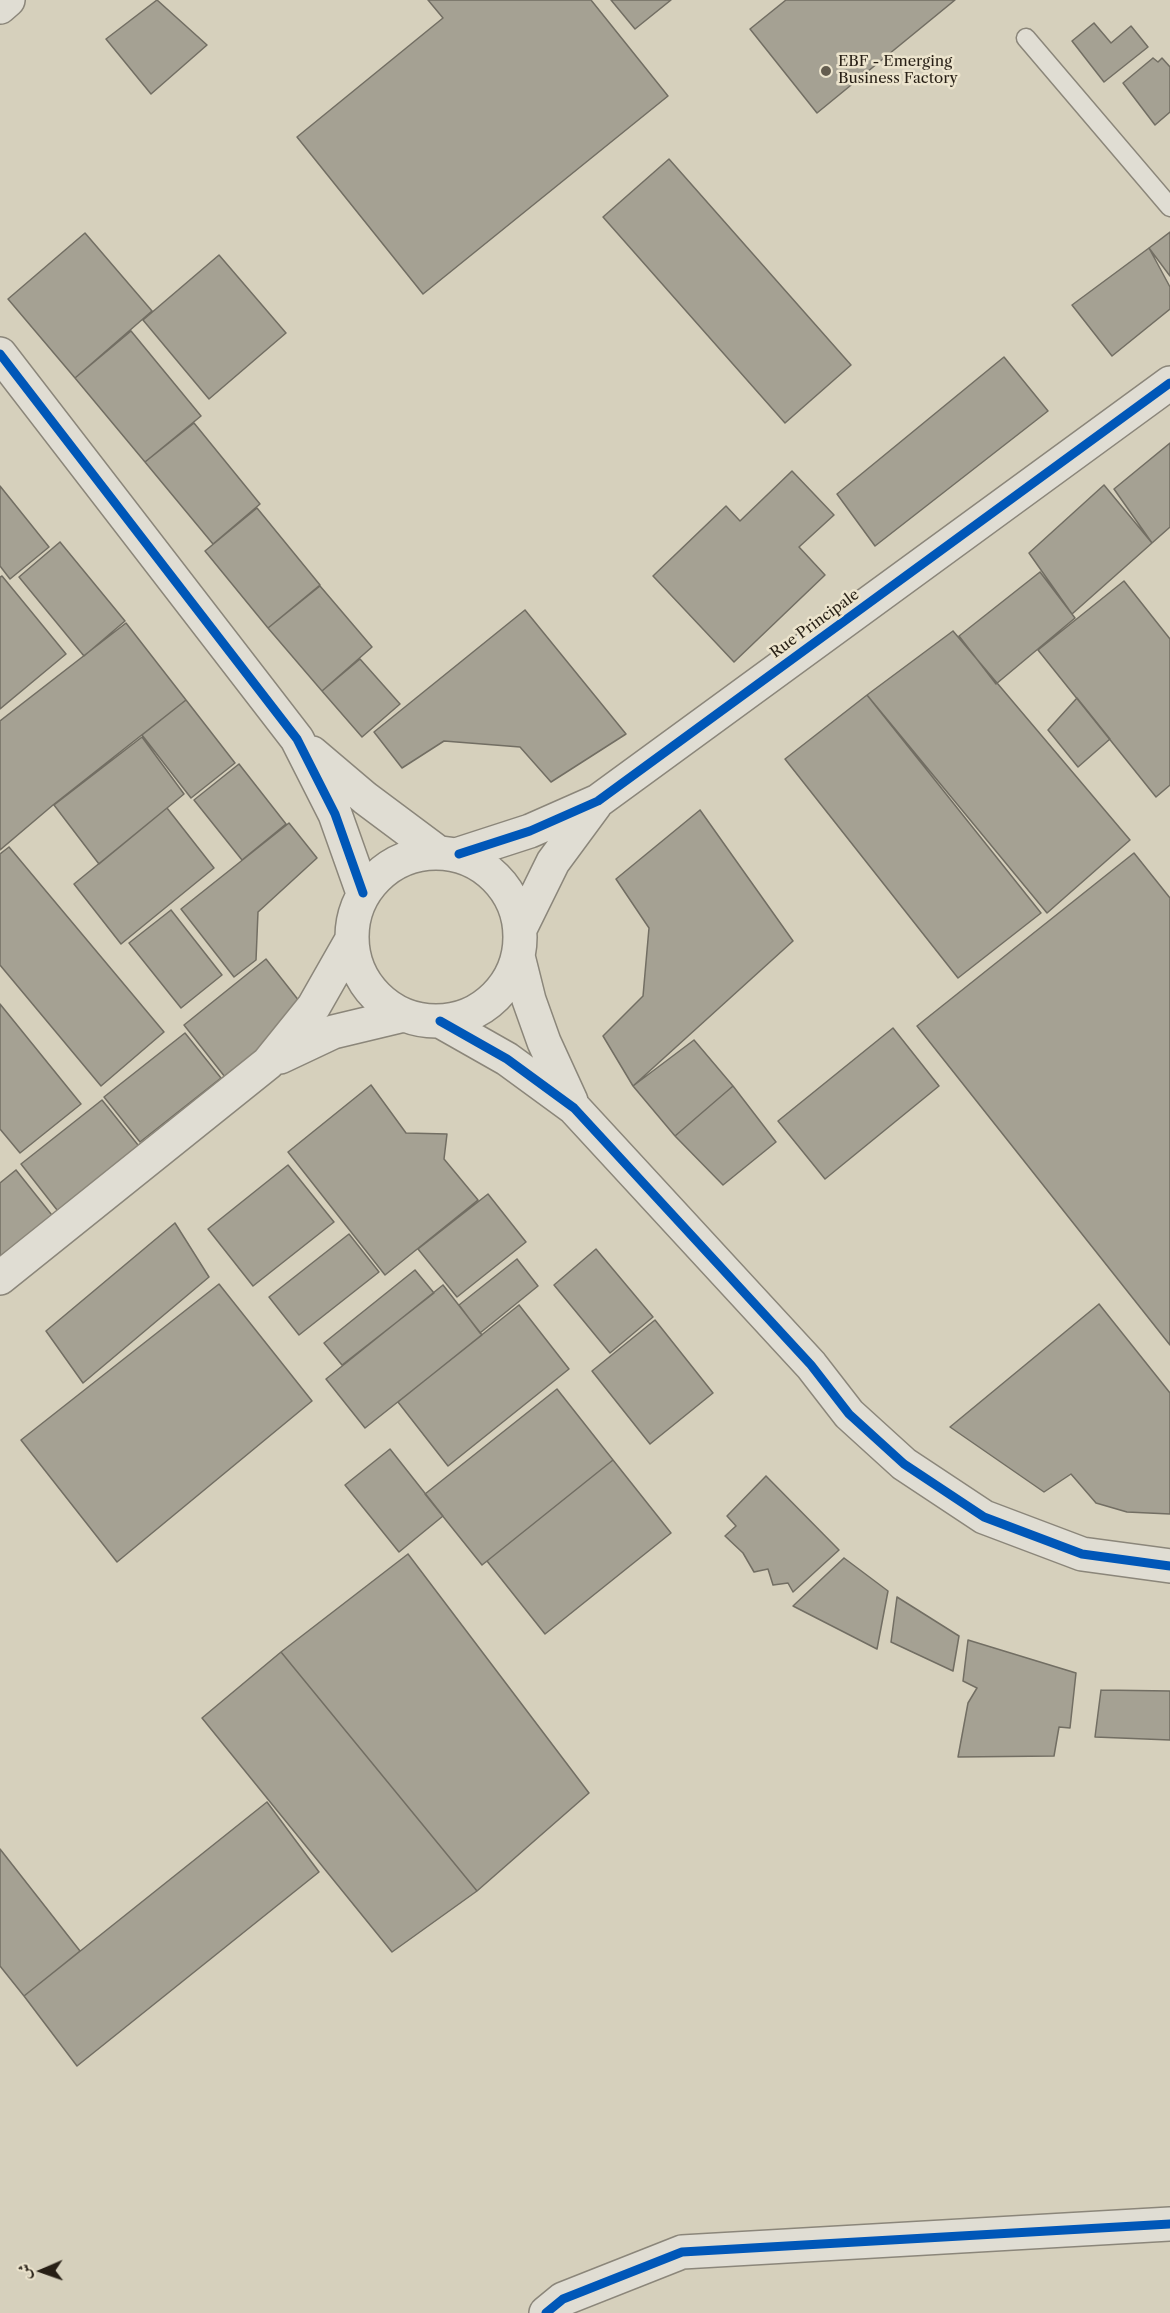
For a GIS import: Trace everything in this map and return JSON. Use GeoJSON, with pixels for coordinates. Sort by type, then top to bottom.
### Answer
{"type":"FeatureCollection","features":[{"type":"Feature","properties":{"kind":"street"},"geometry":{"type":"LineString","coordinates":[[0,7],[8,0]]}},
{"type":"Feature","properties":{"kind":"street"},"geometry":{"type":"LineString","coordinates":[[0,354],[297,739],[335,814],[363,893]]}},
{"type":"Feature","properties":{"kind":"street","name":"Rue Principale"},"geometry":{"type":"LineString","coordinates":[[447,853],[530,831],[598,801],[1170,383]]}},
{"type":"Feature","properties":{"kind":"street"},"geometry":{"type":"LineString","coordinates":[[297,739],[365,798],[447,853],[482,865],[501,882],[514,904],[529,1000],[544,1042],[574,1108]]}},
{"type":"Feature","properties":{"kind":"street","name":"Rue Principale"},"geometry":{"type":"LineString","coordinates":[[519,942],[535,894],[553,862],[598,801]]}},
{"type":"Feature","properties":{"kind":"street"},"geometry":{"type":"LineString","coordinates":[[405,1016],[384,1004],[367,986],[356,964],[351,941],[353,916],[363,893],[377,876],[394,863],[414,855],[447,853]]}},
{"type":"Feature","properties":{"kind":"street"},"geometry":{"type":"LineString","coordinates":[[268,1064],[314,1006],[351,941]]}},
{"type":"Feature","properties":{"kind":"street"},"geometry":{"type":"LineString","coordinates":[[0,1278],[268,1064],[333,1032],[405,1016],[440,1021],[467,1016],[490,1002],[508,981],[519,942]]}},
{"type":"Feature","properties":{"kind":"street"},"geometry":{"type":"LineString","coordinates":[[440,1021],[507,1059],[574,1108],[810,1365],[849,1414],[904,1464],[984,1517],[1082,1554],[1170,1566]]}},
{"type":"Feature","properties":{"kind":"street"},"geometry":{"type":"LineString","coordinates":[[546,2313],[563,2299],[682,2252],[1170,2224]]}},
{"type":"Feature","properties":{"kind":"lane"},"geometry":{"type":"LineString","coordinates":[[1026,38],[1170,207]]}},
{"type":"Feature","properties":{"kind":"building"},"geometry":{"type":"Polygon","coordinates":[[[157,0],[207,45],[151,94],[106,39],[157,0]]]}},
{"type":"Feature","properties":{"kind":"building"},"geometry":{"type":"Polygon","coordinates":[[[428,0],[591,0],[668,96],[423,294],[297,137],[443,18],[428,0]]]}},
{"type":"Feature","properties":{"kind":"building"},"geometry":{"type":"Polygon","coordinates":[[[611,0],[671,0],[635,29],[611,0]]]}},
{"type":"Feature","properties":{"kind":"building","name":"EBF - Emerging Business Factory"},"geometry":{"type":"Polygon","coordinates":[[[786,0],[955,0],[817,113],[750,29],[786,0]]]}},
{"type":"Feature","properties":{"kind":"building"},"geometry":{"type":"Polygon","coordinates":[[[1094,23],[1111,43],[1131,26],[1148,47],[1104,82],[1072,41],[1094,23]]]}},
{"type":"Feature","properties":{"kind":"building"},"geometry":{"type":"Polygon","coordinates":[[[1153,58],[1158,62],[1162,58],[1170,67],[1170,112],[1155,125],[1123,83],[1153,58]]]}},
{"type":"Feature","properties":{"kind":"building"},"geometry":{"type":"Polygon","coordinates":[[[669,159],[851,365],[785,423],[603,217],[669,159]]]}},
{"type":"Feature","properties":{"kind":"building"},"geometry":{"type":"Polygon","coordinates":[[[1170,232],[1170,276],[1149,248],[1170,232]]]}},
{"type":"Feature","properties":{"kind":"building"},"geometry":{"type":"Polygon","coordinates":[[[85,233],[152,311],[75,378],[8,299],[85,233]]]}},
{"type":"Feature","properties":{"kind":"building"},"geometry":{"type":"Polygon","coordinates":[[[1149,248],[1170,287],[1170,309],[1112,356],[1072,305],[1149,248]]]}},
{"type":"Feature","properties":{"kind":"building"},"geometry":{"type":"Polygon","coordinates":[[[219,255],[286,333],[209,399],[143,320],[219,255]]]}},
{"type":"Feature","properties":{"kind":"building"},"geometry":{"type":"Polygon","coordinates":[[[131,331],[201,416],[145,462],[75,378],[131,331]]]}},
{"type":"Feature","properties":{"kind":"building"},"geometry":{"type":"Polygon","coordinates":[[[1004,357],[1048,411],[875,546],[837,494],[1004,357]]]}},
{"type":"Feature","properties":{"kind":"building"},"geometry":{"type":"Polygon","coordinates":[[[194,423],[260,504],[213,544],[145,462],[194,423]]]}},
{"type":"Feature","properties":{"kind":"building"},"geometry":{"type":"Polygon","coordinates":[[[1170,443],[1170,527],[1152,543],[1114,489],[1170,443]]]}},
{"type":"Feature","properties":{"kind":"building"},"geometry":{"type":"Polygon","coordinates":[[[792,471],[834,515],[799,547],[825,575],[734,662],[653,576],[726,506],[740,521],[792,471]]]}},
{"type":"Feature","properties":{"kind":"building"},"geometry":{"type":"Polygon","coordinates":[[[1104,485],[1152,543],[1072,614],[1029,553],[1104,485]]]}},
{"type":"Feature","properties":{"kind":"building"},"geometry":{"type":"Polygon","coordinates":[[[0,486],[49,547],[10,579],[0,566],[0,486]]]}},
{"type":"Feature","properties":{"kind":"building"},"geometry":{"type":"Polygon","coordinates":[[[257,508],[320,585],[268,628],[205,551],[257,508]]]}},
{"type":"Feature","properties":{"kind":"building"},"geometry":{"type":"Polygon","coordinates":[[[60,542],[125,621],[84,656],[19,577],[60,542]]]}},
{"type":"Feature","properties":{"kind":"building"},"geometry":{"type":"Polygon","coordinates":[[[1040,572],[1075,618],[996,684],[959,636],[1040,572]]]}},
{"type":"Feature","properties":{"kind":"building"},"geometry":{"type":"Polygon","coordinates":[[[2,576],[66,654],[0,709],[0,577],[2,576]]]}},
{"type":"Feature","properties":{"kind":"building"},"geometry":{"type":"Polygon","coordinates":[[[1124,581],[1170,639],[1170,785],[1156,797],[1038,650],[1124,581]]]}},
{"type":"Feature","properties":{"kind":"building"},"geometry":{"type":"Polygon","coordinates":[[[320,586],[372,647],[322,691],[268,628],[320,586]]]}},
{"type":"Feature","properties":{"kind":"building"},"geometry":{"type":"Polygon","coordinates":[[[525,610],[626,734],[551,782],[520,747],[444,741],[402,768],[374,732],[525,610]]]}},
{"type":"Feature","properties":{"kind":"building"},"geometry":{"type":"Polygon","coordinates":[[[126,623],[186,700],[0,850],[0,721],[126,623]]]}},
{"type":"Feature","properties":{"kind":"building"},"geometry":{"type":"Polygon","coordinates":[[[953,631],[1130,840],[1047,913],[867,695],[953,631]]]}},
{"type":"Feature","properties":{"kind":"building"},"geometry":{"type":"Polygon","coordinates":[[[360,659],[400,704],[362,737],[322,691],[360,659]]]}},
{"type":"Feature","properties":{"kind":"building"},"geometry":{"type":"Polygon","coordinates":[[[867,695],[1041,913],[958,978],[785,759],[867,695]]]}},
{"type":"Feature","properties":{"kind":"building"},"geometry":{"type":"Polygon","coordinates":[[[1077,698],[1110,739],[1078,767],[1048,730],[1077,698]]]}},
{"type":"Feature","properties":{"kind":"building"},"geometry":{"type":"Polygon","coordinates":[[[186,700],[235,763],[191,798],[142,735],[186,700]]]}},
{"type":"Feature","properties":{"kind":"building"},"geometry":{"type":"Polygon","coordinates":[[[142,737],[184,794],[99,864],[54,805],[142,737]]]}},
{"type":"Feature","properties":{"kind":"building"},"geometry":{"type":"Polygon","coordinates":[[[239,764],[286,824],[242,860],[194,800],[239,764]]]}},
{"type":"Feature","properties":{"kind":"building"},"geometry":{"type":"Polygon","coordinates":[[[167,808],[214,868],[121,944],[74,884],[167,808]]]}},
{"type":"Feature","properties":{"kind":"building"},"geometry":{"type":"Polygon","coordinates":[[[700,810],[793,941],[633,1086],[603,1036],[643,996],[649,928],[616,879],[700,810]]]}},
{"type":"Feature","properties":{"kind":"building"},"geometry":{"type":"Polygon","coordinates":[[[289,823],[317,858],[258,912],[256,960],[234,977],[181,909],[289,823]]]}},
{"type":"Feature","properties":{"kind":"building"},"geometry":{"type":"Polygon","coordinates":[[[9,847],[164,1032],[101,1086],[0,965],[0,854],[9,847]]]}},
{"type":"Feature","properties":{"kind":"building"},"geometry":{"type":"Polygon","coordinates":[[[1134,853],[1170,898],[1170,1345],[917,1026],[1134,853]]]}},
{"type":"Feature","properties":{"kind":"building"},"geometry":{"type":"Polygon","coordinates":[[[171,910],[222,975],[181,1008],[129,943],[171,910]]]}},
{"type":"Feature","properties":{"kind":"building"},"geometry":{"type":"Polygon","coordinates":[[[266,959],[307,1011],[225,1077],[184,1025],[266,959]]]}},
{"type":"Feature","properties":{"kind":"building"},"geometry":{"type":"Polygon","coordinates":[[[0,1004],[81,1104],[20,1153],[0,1129],[0,1004]]]}},
{"type":"Feature","properties":{"kind":"building"},"geometry":{"type":"Polygon","coordinates":[[[893,1028],[939,1086],[825,1179],[778,1121],[893,1028]]]}},
{"type":"Feature","properties":{"kind":"building"},"geometry":{"type":"Polygon","coordinates":[[[185,1033],[221,1078],[140,1142],[104,1097],[185,1033]]]}},
{"type":"Feature","properties":{"kind":"building"},"geometry":{"type":"Polygon","coordinates":[[[694,1040],[733,1086],[675,1136],[633,1086],[694,1040]]]}},
{"type":"Feature","properties":{"kind":"building"},"geometry":{"type":"Polygon","coordinates":[[[371,1085],[406,1133],[447,1134],[444,1159],[478,1200],[385,1275],[288,1152],[371,1085]]]}},
{"type":"Feature","properties":{"kind":"building"},"geometry":{"type":"Polygon","coordinates":[[[733,1086],[776,1142],[723,1185],[675,1136],[733,1086]]]}},
{"type":"Feature","properties":{"kind":"building"},"geometry":{"type":"Polygon","coordinates":[[[102,1100],[142,1150],[61,1215],[21,1164],[102,1100]]]}},
{"type":"Feature","properties":{"kind":"building"},"geometry":{"type":"Polygon","coordinates":[[[288,1165],[334,1222],[253,1286],[208,1229],[288,1165]]]}},
{"type":"Feature","properties":{"kind":"building"},"geometry":{"type":"Polygon","coordinates":[[[16,1170],[55,1219],[0,1263],[0,1183],[16,1170]]]}},
{"type":"Feature","properties":{"kind":"building"},"geometry":{"type":"Polygon","coordinates":[[[488,1194],[526,1242],[457,1297],[418,1249],[488,1194]]]}},
{"type":"Feature","properties":{"kind":"building"},"geometry":{"type":"Polygon","coordinates":[[[175,1223],[209,1277],[83,1383],[46,1331],[175,1223]]]}},
{"type":"Feature","properties":{"kind":"building"},"geometry":{"type":"Polygon","coordinates":[[[349,1234],[379,1272],[299,1335],[269,1297],[349,1234]]]}},
{"type":"Feature","properties":{"kind":"building"},"geometry":{"type":"Polygon","coordinates":[[[596,1249],[653,1317],[610,1353],[554,1285],[596,1249]]]}},
{"type":"Feature","properties":{"kind":"building"},"geometry":{"type":"Polygon","coordinates":[[[517,1259],[538,1286],[480,1333],[459,1305],[517,1259]]]}},
{"type":"Feature","properties":{"kind":"building"},"geometry":{"type":"Polygon","coordinates":[[[415,1270],[434,1293],[342,1365],[324,1343],[415,1270]]]}},
{"type":"Feature","properties":{"kind":"building"},"geometry":{"type":"Polygon","coordinates":[[[219,1284],[312,1401],[117,1562],[21,1440],[219,1284]]]}},
{"type":"Feature","properties":{"kind":"building"},"geometry":{"type":"Polygon","coordinates":[[[443,1285],[482,1335],[365,1428],[326,1379],[443,1285]]]}},
{"type":"Feature","properties":{"kind":"building"},"geometry":{"type":"Polygon","coordinates":[[[1099,1304],[1170,1393],[1170,1514],[1127,1512],[1096,1503],[1071,1474],[1044,1492],[950,1427],[1099,1304]]]}},
{"type":"Feature","properties":{"kind":"building"},"geometry":{"type":"Polygon","coordinates":[[[519,1305],[569,1369],[448,1466],[398,1402],[519,1305]]]}},
{"type":"Feature","properties":{"kind":"building"},"geometry":{"type":"Polygon","coordinates":[[[655,1320],[713,1393],[650,1444],[592,1371],[655,1320]]]}},
{"type":"Feature","properties":{"kind":"building"},"geometry":{"type":"Polygon","coordinates":[[[557,1389],[613,1460],[482,1565],[425,1494],[557,1389]]]}},
{"type":"Feature","properties":{"kind":"building"},"geometry":{"type":"Polygon","coordinates":[[[390,1449],[443,1516],[399,1552],[345,1485],[390,1449]]]}},
{"type":"Feature","properties":{"kind":"building"},"geometry":{"type":"Polygon","coordinates":[[[613,1460],[671,1533],[545,1634],[487,1561],[613,1460]]]}},
{"type":"Feature","properties":{"kind":"building"},"geometry":{"type":"Polygon","coordinates":[[[766,1476],[839,1550],[793,1592],[788,1583],[773,1585],[768,1569],[754,1572],[743,1553],[725,1536],[736,1526],[727,1516],[766,1476]]]}},
{"type":"Feature","properties":{"kind":"building"},"geometry":{"type":"Polygon","coordinates":[[[408,1554],[589,1793],[477,1891],[281,1652],[408,1554]]]}},
{"type":"Feature","properties":{"kind":"building"},"geometry":{"type":"Polygon","coordinates":[[[844,1558],[888,1591],[877,1649],[793,1606],[844,1558]]]}},
{"type":"Feature","properties":{"kind":"building"},"geometry":{"type":"Polygon","coordinates":[[[897,1597],[959,1636],[953,1671],[891,1642],[897,1597]]]}},
{"type":"Feature","properties":{"kind":"building"},"geometry":{"type":"Polygon","coordinates":[[[968,1640],[1076,1673],[1070,1728],[1059,1727],[1054,1756],[958,1757],[968,1703],[977,1688],[963,1681],[968,1640]]]}},
{"type":"Feature","properties":{"kind":"building"},"geometry":{"type":"Polygon","coordinates":[[[281,1652],[477,1891],[392,1952],[202,1718],[281,1652]]]}},
{"type":"Feature","properties":{"kind":"building"},"geometry":{"type":"Polygon","coordinates":[[[1101,1690],[1170,1691],[1170,1740],[1095,1737],[1101,1690]]]}},
{"type":"Feature","properties":{"kind":"building"},"geometry":{"type":"Polygon","coordinates":[[[267,1802],[319,1872],[77,2066],[24,1996],[267,1802]]]}},
{"type":"Feature","properties":{"kind":"building"},"geometry":{"type":"Polygon","coordinates":[[[0,1849],[80,1951],[24,1996],[0,1966],[0,1849]]]}},
{"type":"Feature","properties":{"kind":"cycle path"},"geometry":{"type":"LineString","coordinates":[[0,354],[297,739],[335,814],[363,893]]}},
{"type":"Feature","properties":{"kind":"cycle path"},"geometry":{"type":"LineString","coordinates":[[459,854],[530,831],[598,801],[1170,383]]}},
{"type":"Feature","properties":{"kind":"cycle path"},"geometry":{"type":"LineString","coordinates":[[440,1021],[507,1059],[574,1108],[811,1365],[849,1414],[904,1464],[984,1517],[1082,1554],[1170,1566]]}},
{"type":"Feature","properties":{"kind":"cycle path"},"geometry":{"type":"LineString","coordinates":[[546,2313],[563,2299],[682,2252],[1170,2224]]}},
{"type":"Feature","properties":{"kind":"place","name":"EBF - Emerging Business Factory"},"geometry":{"type":"Point","coordinates":[826,71]}}]}
